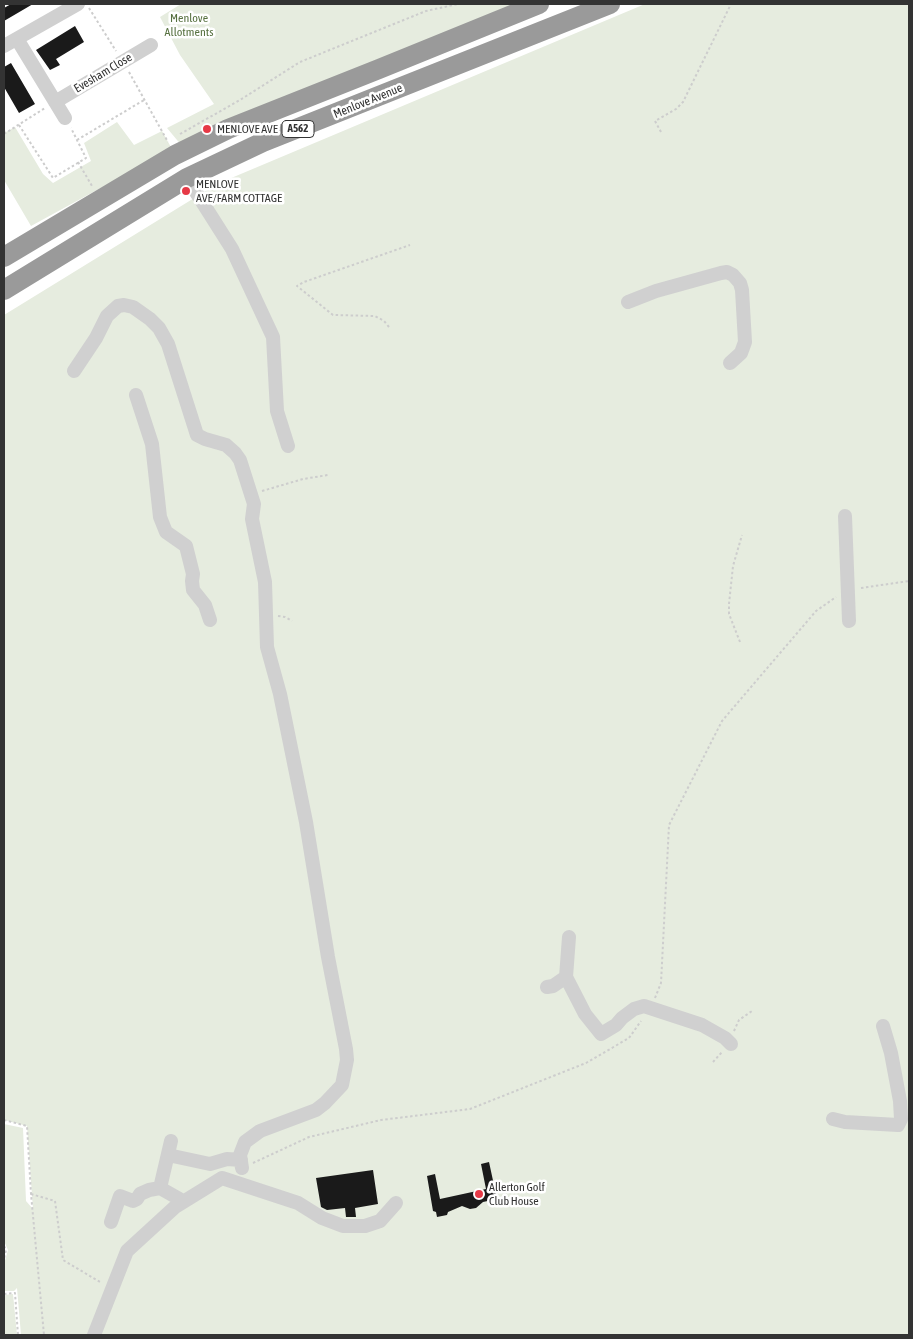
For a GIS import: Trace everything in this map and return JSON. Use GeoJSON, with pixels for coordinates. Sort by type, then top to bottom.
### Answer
{"type":"FeatureCollection","features":[{"type":"Feature","properties":{"kind":"highway","name":"Menlove Avenue"},"geometry":{"type":"LineString","coordinates":[[4,257],[100,200],[175,146],[228,129],[539,4]]}},
{"type":"Feature","properties":{"kind":"highway","name":"Menlove Avenue"},"geometry":{"type":"LineString","coordinates":[[4,290],[187,178],[264,142],[610,4]]}},
{"type":"Feature","properties":{"kind":"highway"},"geometry":{"type":"LineString","coordinates":[[175,146],[187,178]]}},
{"type":"Feature","properties":{"kind":"street"},"geometry":{"type":"LineString","coordinates":[[4,46],[78,4]]}},
{"type":"Feature","properties":{"kind":"street"},"geometry":{"type":"LineString","coordinates":[[17,39],[65,118]]}},
{"type":"Feature","properties":{"kind":"street","name":"Evesham Close"},"geometry":{"type":"LineString","coordinates":[[56,102],[151,45]]}},
{"type":"Feature","properties":{"kind":"street"},"geometry":{"type":"LineString","coordinates":[[187,178],[232,249],[273,337],[277,411],[288,446]]}},
{"type":"Feature","properties":{"kind":"street"},"geometry":{"type":"LineString","coordinates":[[628,302],[656,291],[721,273],[727,272],[733,275],[740,283],[742,290],[745,342],[741,354],[730,363]]}},
{"type":"Feature","properties":{"kind":"street"},"geometry":{"type":"LineString","coordinates":[[74,371],[96,338],[107,316],[118,306],[133,307],[150,319],[165,337],[197,435],[201,438],[226,445],[235,453],[240,460],[254,504],[252,519],[265,582],[268,653],[280,694],[306,822],[328,957],[346,1049],[346,1060],[342,1085],[325,1103],[316,1110],[260,1131],[245,1142],[240,1156],[242,1164]]}},
{"type":"Feature","properties":{"kind":"street"},"geometry":{"type":"LineString","coordinates":[[136,395],[152,444],[160,517],[166,532],[186,546],[193,574],[193,590],[205,606],[210,620]]}},
{"type":"Feature","properties":{"kind":"street"},"geometry":{"type":"LineString","coordinates":[[845,516],[849,621]]}},
{"type":"Feature","properties":{"kind":"street"},"geometry":{"type":"LineString","coordinates":[[569,937],[566,977],[584,1014],[601,1034],[616,1026],[622,1018],[634,1009],[644,1006],[702,1025],[725,1038],[731,1044]]}},
{"type":"Feature","properties":{"kind":"street"},"geometry":{"type":"LineString","coordinates":[[548,987],[553,986],[566,977]]}},
{"type":"Feature","properties":{"kind":"street"},"geometry":{"type":"LineString","coordinates":[[833,1118],[845,1122],[891,1125],[898,1124],[901,1119],[896,1074],[883,1026]]}},
{"type":"Feature","properties":{"kind":"street"},"geometry":{"type":"LineString","coordinates":[[160,1188],[169,1148],[210,1164],[227,1159],[242,1164]]}},
{"type":"Feature","properties":{"kind":"street"},"geometry":{"type":"LineString","coordinates":[[94,1335],[127,1251],[175,1207],[222,1178],[298,1203],[322,1218],[343,1226],[365,1226],[380,1220],[396,1203]]}},
{"type":"Feature","properties":{"kind":"street"},"geometry":{"type":"LineString","coordinates":[[111,1222],[120,1196],[133,1201],[138,1199],[140,1194],[160,1188],[183,1201]]}},
{"type":"Feature","properties":{"kind":"path"},"geometry":{"type":"LineString","coordinates":[[86,4],[123,61],[144,100],[175,146],[240,100],[300,62],[426,11],[458,4]]}},
{"type":"Feature","properties":{"kind":"path"},"geometry":{"type":"LineString","coordinates":[[661,132],[655,121],[676,109],[683,102],[731,4]]}},
{"type":"Feature","properties":{"kind":"path"},"geometry":{"type":"LineString","coordinates":[[76,140],[144,100]]}},
{"type":"Feature","properties":{"kind":"path"},"geometry":{"type":"LineString","coordinates":[[4,134],[56,102]]}},
{"type":"Feature","properties":{"kind":"path"},"geometry":{"type":"LineString","coordinates":[[19,125],[53,178],[86,158],[65,118]]}},
{"type":"Feature","properties":{"kind":"path"},"geometry":{"type":"LineString","coordinates":[[78,162],[100,200]]}},
{"type":"Feature","properties":{"kind":"path"},"geometry":{"type":"LineString","coordinates":[[389,326],[375,316],[333,314],[297,286],[410,245]]}},
{"type":"Feature","properties":{"kind":"path"},"geometry":{"type":"LineString","coordinates":[[251,494],[303,479],[328,475]]}},
{"type":"Feature","properties":{"kind":"path"},"geometry":{"type":"LineString","coordinates":[[740,642],[731,621],[730,604],[733,566],[742,535]]}},
{"type":"Feature","properties":{"kind":"path"},"geometry":{"type":"LineString","coordinates":[[242,1164],[309,1137],[381,1120],[470,1109],[586,1062],[629,1038],[650,1008],[661,983],[669,825],[722,721],[816,612],[848,589],[909,581]]}},
{"type":"Feature","properties":{"kind":"path"},"geometry":{"type":"LineString","coordinates":[[267,614],[285,617],[292,621]]}},
{"type":"Feature","properties":{"kind":"path"},"geometry":{"type":"LineString","coordinates":[[4,1120],[27,1126],[31,1194],[44,1335]]}},
{"type":"Feature","properties":{"kind":"path"},"geometry":{"type":"LineString","coordinates":[[31,1194],[55,1201],[63,1260],[112,1289]]}},
{"type":"Feature","properties":{"kind":"path"},"geometry":{"type":"LineString","coordinates":[[4,1246],[6,1250],[4,1259]]}},
{"type":"Feature","properties":{"kind":"path"},"geometry":{"type":"LineString","coordinates":[[4,1294],[15,1293],[18,1335]]}},
{"type":"Feature","properties":{"kind":"green space","name":"Menlove Allotments"},"geometry":{"type":"Polygon","coordinates":[[[181,4],[516,4],[182,146],[167,128],[214,104],[180,55],[160,17],[181,4]]]}},
{"type":"Feature","properties":{"kind":"green space"},"geometry":{"type":"Polygon","coordinates":[[[645,4],[909,4],[909,1335],[21,1335],[17,1288],[14,1291],[4,1291],[4,1264],[8,1250],[4,1241],[4,1124],[23,1128],[26,1201],[33,1209],[27,1126],[4,1120],[4,315],[217,184],[645,4]]]}},
{"type":"Feature","properties":{"kind":"green space"},"geometry":{"type":"Polygon","coordinates":[[[117,122],[134,145],[162,131],[172,149],[31,226],[4,180],[4,128],[6,132],[15,127],[43,174],[53,183],[91,161],[84,143],[117,122]]]}},
{"type":"Feature","properties":{"kind":"green space"},"geometry":{"type":"Polygon","coordinates":[[[13,1294],[17,1335],[4,1335],[4,1295],[13,1294]]]}},
{"type":"Feature","properties":{"kind":"building"},"geometry":{"type":"Polygon","coordinates":[[[11,4],[33,4],[4,21],[4,8],[11,4]]]}},
{"type":"Feature","properties":{"kind":"building"},"geometry":{"type":"Polygon","coordinates":[[[75,26],[84,42],[56,59],[60,65],[50,70],[36,50],[75,26]]]}},
{"type":"Feature","properties":{"kind":"building"},"geometry":{"type":"Polygon","coordinates":[[[11,63],[35,104],[19,113],[4,87],[4,67],[11,63]]]}},
{"type":"Feature","properties":{"kind":"building","name":"Allerton Golf Club House"},"geometry":{"type":"Polygon","coordinates":[[[489,1162],[497,1199],[483,1202],[476,1208],[470,1209],[462,1206],[448,1212],[447,1215],[437,1217],[436,1212],[433,1211],[427,1176],[435,1174],[440,1199],[486,1189],[481,1164],[489,1162]]]}},
{"type":"Feature","properties":{"kind":"building"},"geometry":{"type":"Polygon","coordinates":[[[373,1170],[378,1204],[355,1208],[356,1217],[346,1217],[345,1208],[327,1210],[321,1207],[316,1178],[373,1170]]]}},
{"type":"Feature","properties":{"kind":"place","name":"MENLOVE AVE"},"geometry":{"type":"Point","coordinates":[207,129]}},
{"type":"Feature","properties":{"kind":"place","name":"MENLOVE AVE/FARM COTTAGE"},"geometry":{"type":"Point","coordinates":[186,191]}},
{"type":"Feature","properties":{"kind":"place","name":"Allerton Golf Club House"},"geometry":{"type":"Point","coordinates":[479,1194]}}]}
